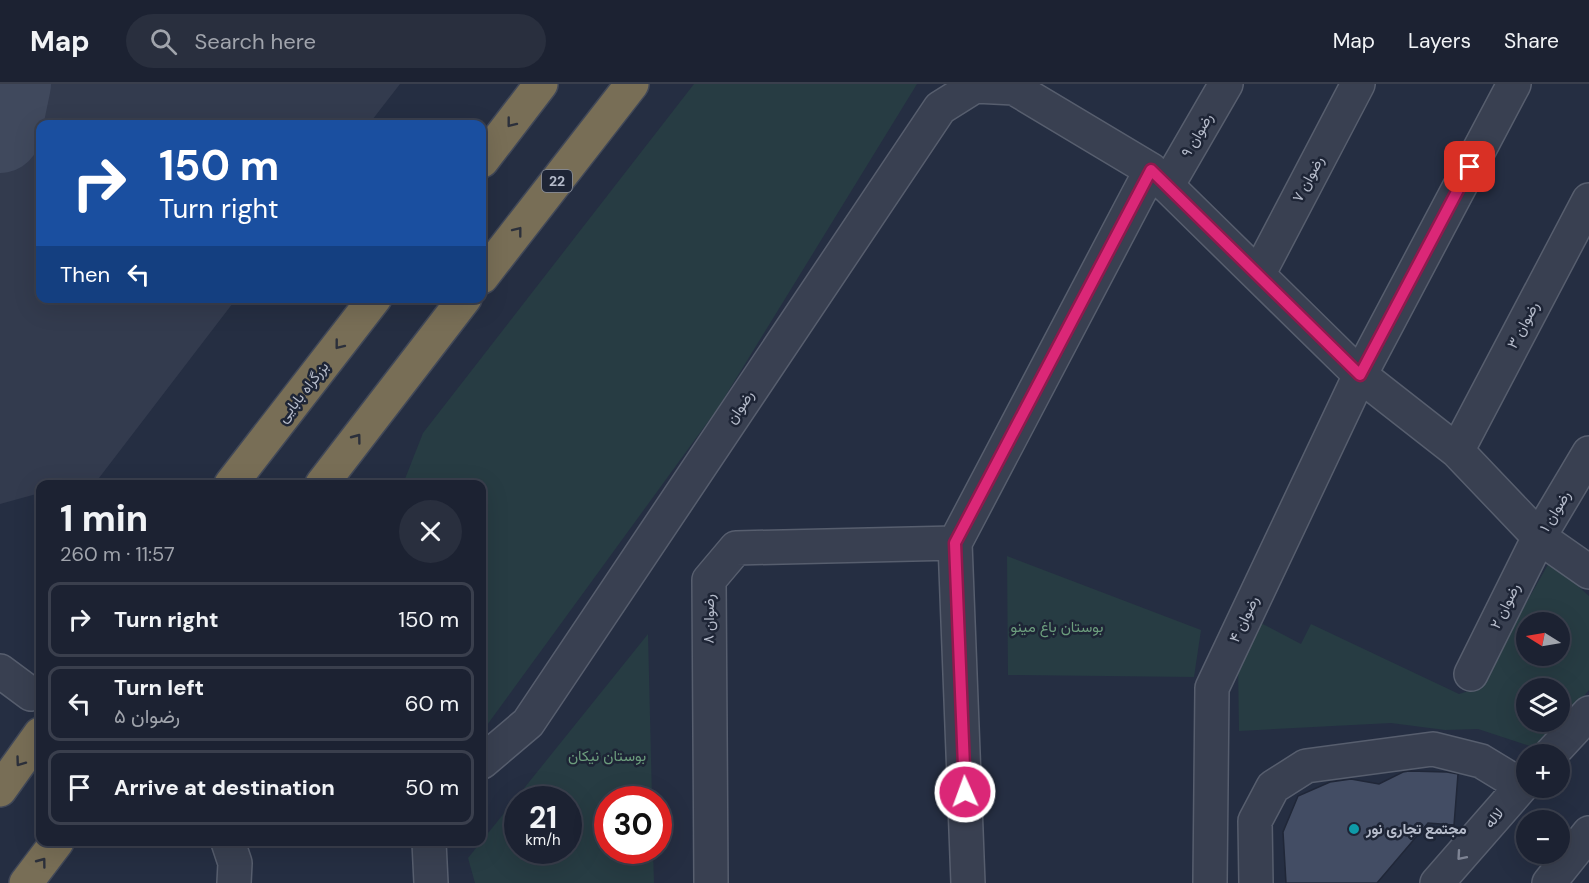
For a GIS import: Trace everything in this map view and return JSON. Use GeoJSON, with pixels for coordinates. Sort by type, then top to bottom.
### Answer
{"type":"FeatureCollection","features":[{"type":"Feature","properties":{"kind":"highway"},"geometry":{"type":"LineString","coordinates":[[486,156],[541,84]]}},
{"type":"Feature","properties":{"kind":"highway","name":"22"},"geometry":{"type":"LineString","coordinates":[[486,272],[632,84]]}},
{"type":"Feature","properties":{"kind":"highway","name":"بزرگراه بابایی"},"geometry":{"type":"LineString","coordinates":[[234,480],[371,303]]}},
{"type":"Feature","properties":{"kind":"highway"},"geometry":{"type":"LineString","coordinates":[[325,480],[461,303]]}},
{"type":"Feature","properties":{"kind":"highway"},"geometry":{"type":"LineString","coordinates":[[0,790],[36,740]]}},
{"type":"Feature","properties":{"kind":"highway"},"geometry":{"type":"LineString","coordinates":[[26,883],[54,846]]}},
{"type":"Feature","properties":{"kind":"street","name":"رضوان ۹"},"geometry":{"type":"LineString","coordinates":[[955,543],[1159,178],[1226,84]]}},
{"type":"Feature","properties":{"kind":"street","name":"رضوان ۷"},"geometry":{"type":"LineString","coordinates":[[1258,275],[1358,84]]}},
{"type":"Feature","properties":{"kind":"street","name":"رضوان ۴"},"geometry":{"type":"LineString","coordinates":[[1210,883],[1212,688],[1360,375],[1514,84]]}},
{"type":"Feature","properties":{"kind":"street","name":"رضوان"},"geometry":{"type":"LineString","coordinates":[[486,759],[528,723],[940,108],[975,86],[1015,86]]}},
{"type":"Feature","properties":{"kind":"street"},"geometry":{"type":"LineString","coordinates":[[1015,86],[1159,178],[1360,375],[1457,451],[1539,537],[1589,572]]}},
{"type":"Feature","properties":{"kind":"street","name":"رضوان ۳"},"geometry":{"type":"LineString","coordinates":[[1457,451],[1589,200]]}},
{"type":"Feature","properties":{"kind":"street","name":"رضوان ۱"},"geometry":{"type":"LineString","coordinates":[[1539,537],[1589,453]]}},
{"type":"Feature","properties":{"kind":"street","name":"رضوان ۲"},"geometry":{"type":"LineString","coordinates":[[1471,674],[1539,537]]}},
{"type":"Feature","properties":{"kind":"street"},"geometry":{"type":"LineString","coordinates":[[955,543],[968,883]]}},
{"type":"Feature","properties":{"kind":"street","name":"رضوان ۸"},"geometry":{"type":"LineString","coordinates":[[711,883],[709,580],[736,548],[955,543]]}},
{"type":"Feature","properties":{"kind":"street"},"geometry":{"type":"LineString","coordinates":[[0,671],[31,694]]}},
{"type":"Feature","properties":{"kind":"street"},"geometry":{"type":"LineString","coordinates":[[1560,744],[1589,713]]}},
{"type":"Feature","properties":{"kind":"street"},"geometry":{"type":"LineString","coordinates":[[1256,883],[1255,821],[1273,788],[1306,766],[1433,749],[1481,761],[1516,779]]}},
{"type":"Feature","properties":{"kind":"street","name":"لاله"},"geometry":{"type":"LineString","coordinates":[[1437,883],[1516,792]]}},
{"type":"Feature","properties":{"kind":"street"},"geometry":{"type":"LineString","coordinates":[[1549,883],[1589,833]]}},
{"type":"Feature","properties":{"kind":"street"},"geometry":{"type":"LineString","coordinates":[[230,846],[236,863],[234,883]]}},
{"type":"Feature","properties":{"kind":"street"},"geometry":{"type":"LineString","coordinates":[[429,846],[431,883]]}},
{"type":"Feature","properties":{"kind":"shaded area"},"geometry":{"type":"Polygon","coordinates":[[[0,84],[400,84],[372,120],[36,120],[36,303],[233,303],[99,478],[36,480],[36,494],[0,504],[0,84]]]}},
{"type":"Feature","properties":{"kind":"green space"},"geometry":{"type":"Polygon","coordinates":[[[694,84],[917,84],[718,408],[486,727],[486,480],[405,480],[423,433],[694,84]]]}},
{"type":"Feature","properties":{"kind":"green space","name":"بوستان باغ مینو"},"geometry":{"type":"Polygon","coordinates":[[[1007,556],[1201,630],[1194,677],[1008,675],[1007,556]]]}},
{"type":"Feature","properties":{"kind":"green space"},"geometry":{"type":"Polygon","coordinates":[[[1550,561],[1589,596],[1589,690],[1570,712],[1570,678],[1516,678],[1516,732],[1553,732],[1543,744],[1524,744],[1478,729],[1445,730],[1391,723],[1239,731],[1238,662],[1257,621],[1301,644],[1311,624],[1459,694],[1478,688],[1516,621],[1516,666],[1570,666],[1570,612],[1521,612],[1550,561]]]}},
{"type":"Feature","properties":{"kind":"green space","name":"بوستان نیکان"},"geometry":{"type":"Polygon","coordinates":[[[648,634],[652,786],[594,786],[594,864],[653,864],[654,883],[475,883],[468,858],[478,846],[486,846],[486,836],[504,813],[504,864],[582,864],[582,786],[526,786],[648,634]]]}},
{"type":"Feature","properties":{"kind":"building","name":"مجتمع تجاری نور"},"geometry":{"type":"Polygon","coordinates":[[[1409,771],[1458,774],[1454,825],[1428,823],[1377,883],[1286,883],[1283,832],[1298,796],[1330,782],[1351,779],[1379,784],[1409,771]]]}},
{"type":"Feature","properties":{"kind":"taxiway"},"geometry":{"type":"LineString","coordinates":[[0,132],[10,84]]}},
{"type":"Feature","properties":{"kind":"place","name":"مجتمع تجاری نور"},"geometry":{"type":"Point","coordinates":[1354,829]}},
{"type":"Feature","properties":{"kind":"route"},"geometry":{"type":"LineString","coordinates":[[965,792],[955,543],[1151,170],[1360,375],[1470,167]]}}]}
